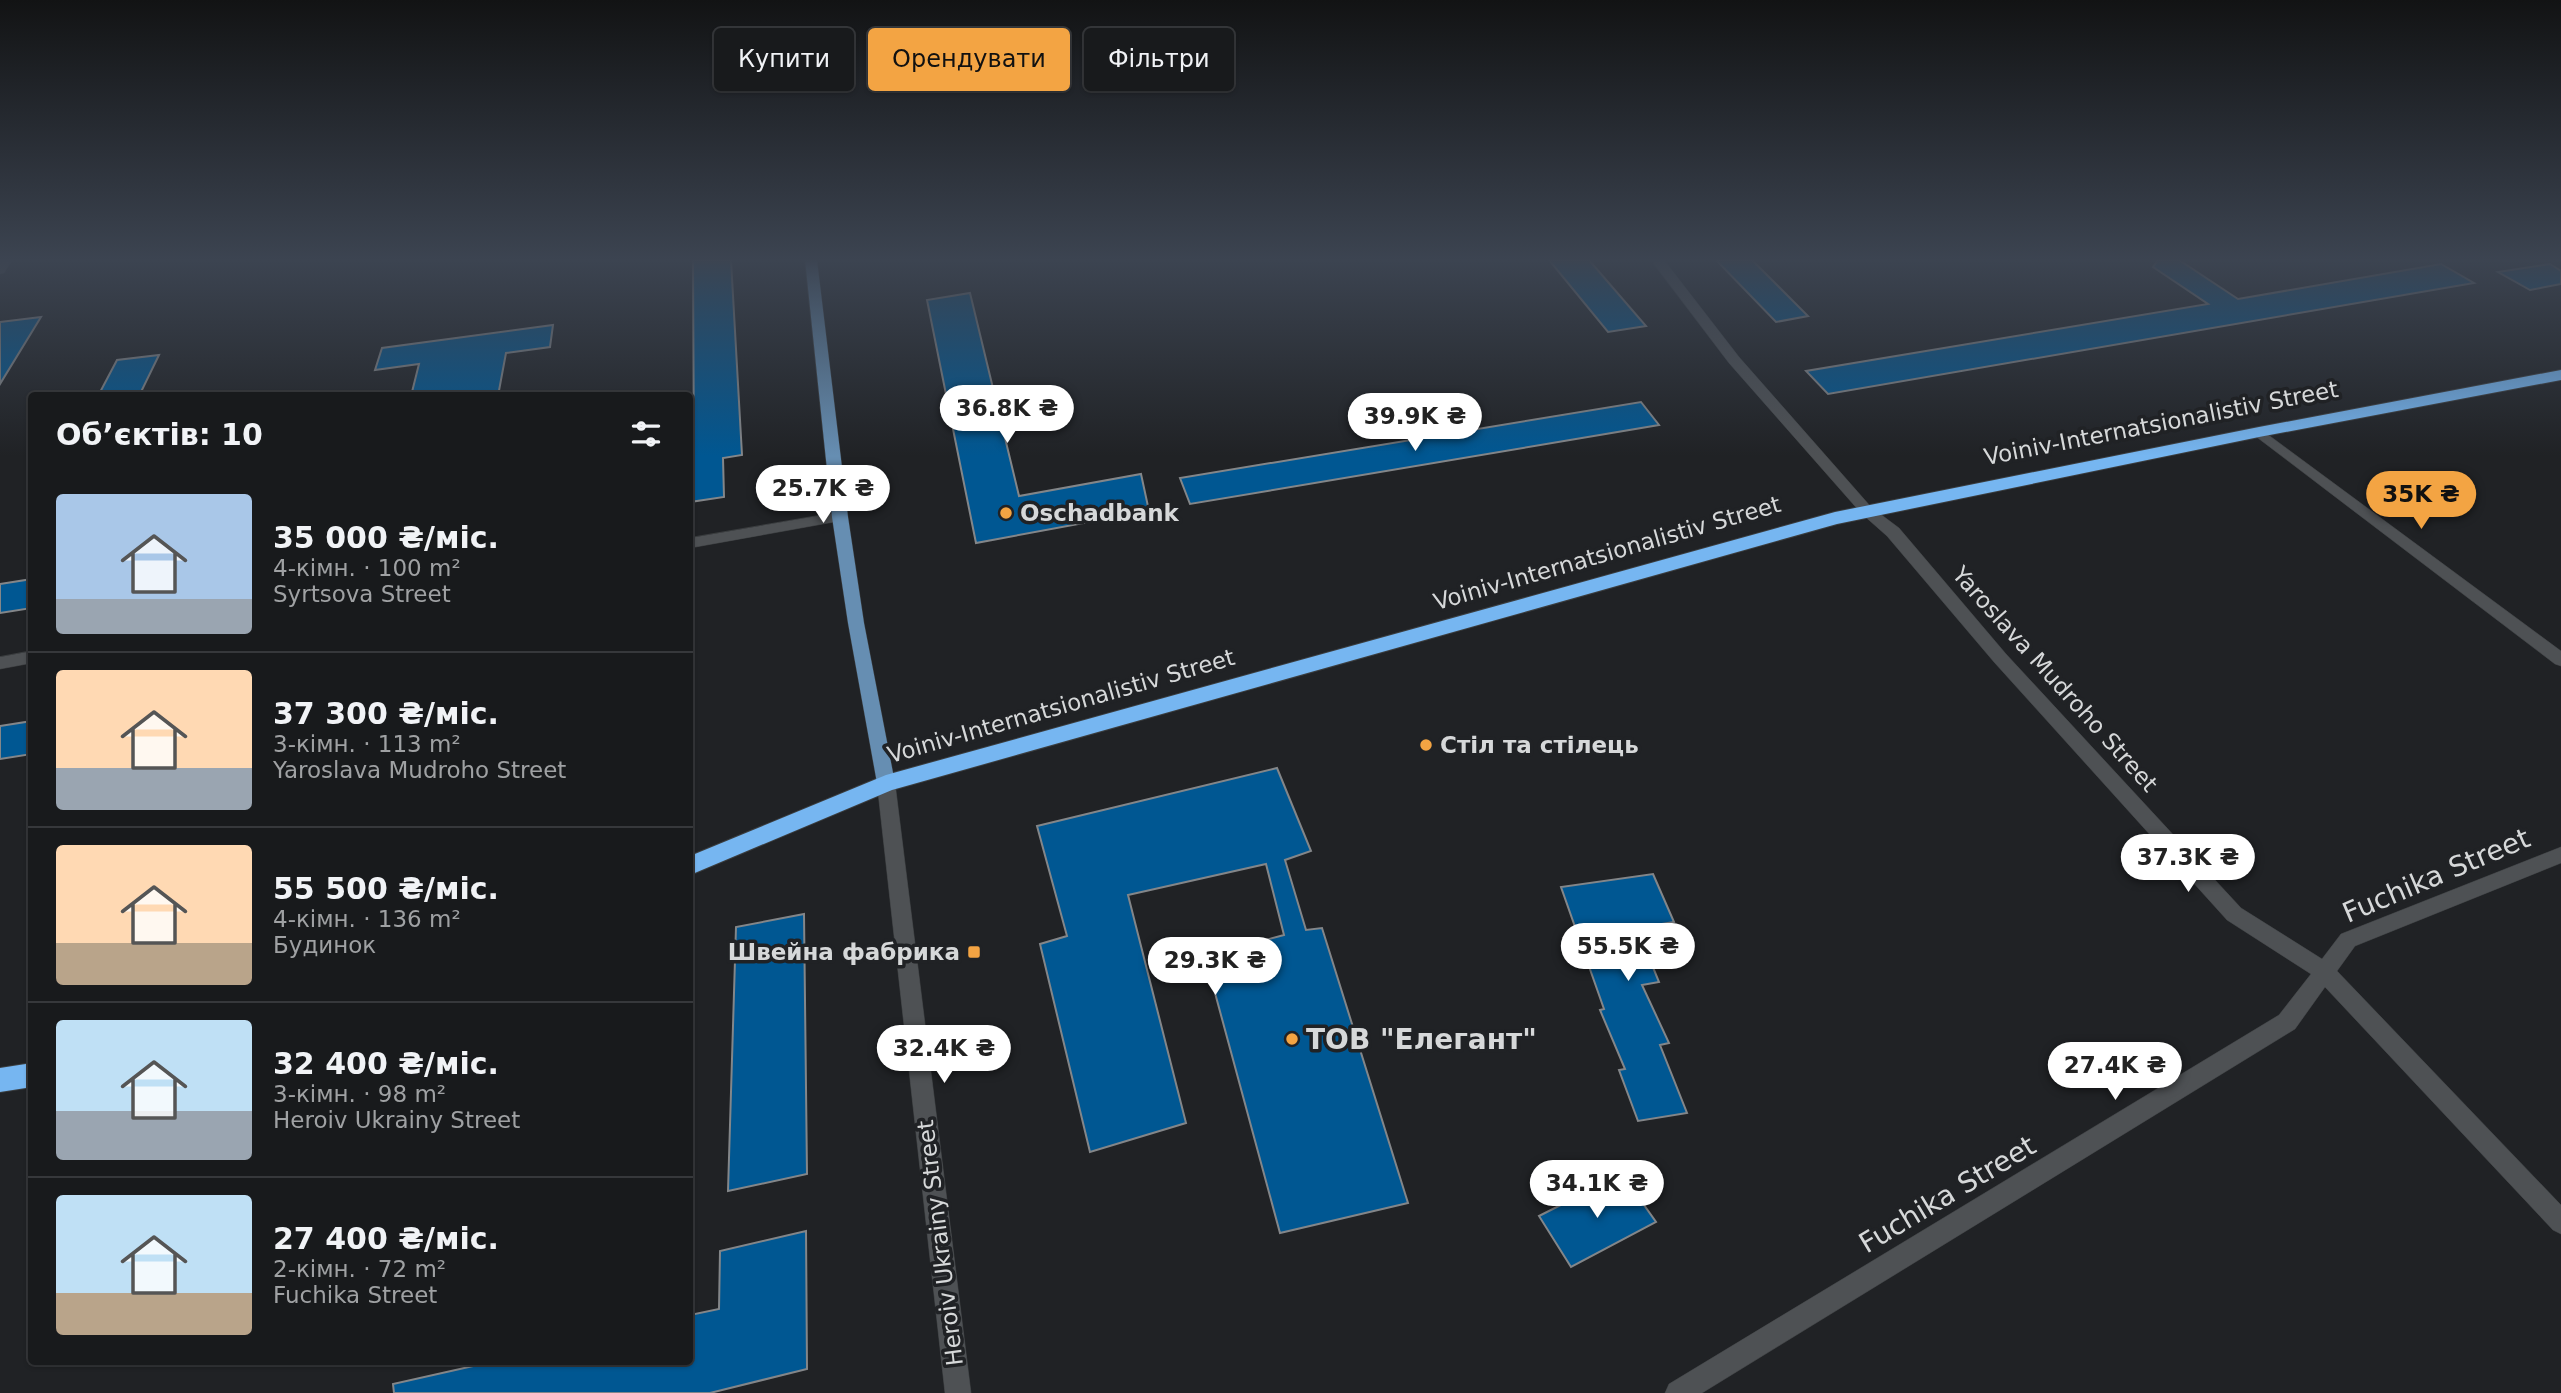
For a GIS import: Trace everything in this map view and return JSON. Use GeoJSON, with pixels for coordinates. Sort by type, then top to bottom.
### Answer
{"type":"FeatureCollection","features":[{"type":"Feature","properties":{"kind":"highway","name":"Voiniv-Internatsionalistiv Street"},"geometry":{"type":"LineString","coordinates":[[693,865],[886,783],[1866,510],[2561,375]]}},
{"type":"Feature","properties":{"kind":"highway"},"geometry":{"type":"LineString","coordinates":[[0,1080],[28,1076]]}},
{"type":"Feature","properties":{"kind":"main road","name":"Heroiv Ukrainy Street"},"geometry":{"type":"LineString","coordinates":[[818,325],[840,517],[856,623],[886,783]]}},
{"type":"Feature","properties":{"kind":"street","name":"Yaroslava Mudroho Street"},"geometry":{"type":"LineString","coordinates":[[1707,325],[1734,360],[1866,510],[1893,532],[2000,658],[2234,914],[2326,973],[2561,1222]]}},
{"type":"Feature","properties":{"kind":"street"},"geometry":{"type":"LineString","coordinates":[[2259,432],[2561,660]]}},
{"type":"Feature","properties":{"kind":"street"},"geometry":{"type":"LineString","coordinates":[[693,542],[840,517]]}},
{"type":"Feature","properties":{"kind":"street"},"geometry":{"type":"LineString","coordinates":[[0,663],[28,658]]}},
{"type":"Feature","properties":{"kind":"street","name":"Heroiv Ukrainy Street"},"geometry":{"type":"LineString","coordinates":[[886,783],[958,1393]]}},
{"type":"Feature","properties":{"kind":"street","name":"Fuchika Street"},"geometry":{"type":"LineString","coordinates":[[1678,1393],[2287,1022],[2348,940],[2561,855]]}},
{"type":"Feature","properties":{"kind":"building"},"geometry":{"type":"Polygon","coordinates":[[[0,325],[36,325],[0,384],[0,325]]]}},
{"type":"Feature","properties":{"kind":"building"},"geometry":{"type":"Polygon","coordinates":[[[553,325],[550,347],[506,353],[499,392],[412,392],[419,364],[375,370],[382,348],[553,325]]]}},
{"type":"Feature","properties":{"kind":"building"},"geometry":{"type":"Polygon","coordinates":[[[693,325],[735,325],[742,455],[723,458],[724,497],[693,502],[693,325]]]}},
{"type":"Feature","properties":{"kind":"building"},"geometry":{"type":"Polygon","coordinates":[[[932,325],[978,325],[1019,496],[1141,474],[1149,511],[976,543],[932,325]]]}},
{"type":"Feature","properties":{"kind":"building"},"geometry":{"type":"Polygon","coordinates":[[[1602,325],[1646,326],[1608,332],[1602,325]]]}},
{"type":"Feature","properties":{"kind":"building"},"geometry":{"type":"Polygon","coordinates":[[[2082,325],[2230,325],[1828,394],[1806,371],[2082,325]]]}},
{"type":"Feature","properties":{"kind":"building"},"geometry":{"type":"Polygon","coordinates":[[[159,355],[141,392],[100,392],[117,360],[159,355]]]}},
{"type":"Feature","properties":{"kind":"building"},"geometry":{"type":"Polygon","coordinates":[[[1641,402],[1659,425],[1190,504],[1180,478],[1641,402]]]}},
{"type":"Feature","properties":{"kind":"building"},"geometry":{"type":"Polygon","coordinates":[[[28,580],[28,609],[0,613],[0,584],[28,580]]]}},
{"type":"Feature","properties":{"kind":"building"},"geometry":{"type":"Polygon","coordinates":[[[28,722],[28,755],[0,759],[0,726],[28,722]]]}},
{"type":"Feature","properties":{"kind":"building","name":"ТОВ \"Елегант\""},"geometry":{"type":"Polygon","coordinates":[[[1277,768],[1311,851],[1285,860],[1306,930],[1322,928],[1408,1203],[1280,1233],[1205,956],[1284,935],[1266,864],[1128,895],[1186,1123],[1090,1152],[1040,944],[1067,936],[1037,826],[1277,768]]]}},
{"type":"Feature","properties":{"kind":"building"},"geometry":{"type":"Polygon","coordinates":[[[1653,874],[1674,922],[1637,928],[1659,982],[1642,985],[1669,1043],[1660,1045],[1687,1113],[1638,1121],[1619,1070],[1625,1069],[1600,1010],[1604,1009],[1561,887],[1653,874]]]}},
{"type":"Feature","properties":{"kind":"building"},"geometry":{"type":"Polygon","coordinates":[[[804,914],[807,1174],[728,1191],[736,927],[804,914]]]}},
{"type":"Feature","properties":{"kind":"building"},"geometry":{"type":"Polygon","coordinates":[[[1622,1174],[1656,1222],[1571,1267],[1539,1216],[1622,1174]]]}},
{"type":"Feature","properties":{"kind":"building"},"geometry":{"type":"Polygon","coordinates":[[[806,1231],[807,1369],[710,1393],[394,1393],[393,1384],[478,1365],[693,1365],[693,1314],[719,1309],[720,1251],[806,1231]]]}},
{"type":"Feature","properties":{"kind":"place","name":"Oschadbank"},"geometry":{"type":"Point","coordinates":[1006,513]}},
{"type":"Feature","properties":{"kind":"place","name":"Стіл та стілець"},"geometry":{"type":"Point","coordinates":[1426,745]}},
{"type":"Feature","properties":{"kind":"place","name":"Швейна фабрика"},"geometry":{"type":"Point","coordinates":[974,952]}},
{"type":"Feature","properties":{"kind":"place","name":"ТОВ \"Елегант\""},"geometry":{"type":"Point","coordinates":[1292,1039]}}]}
